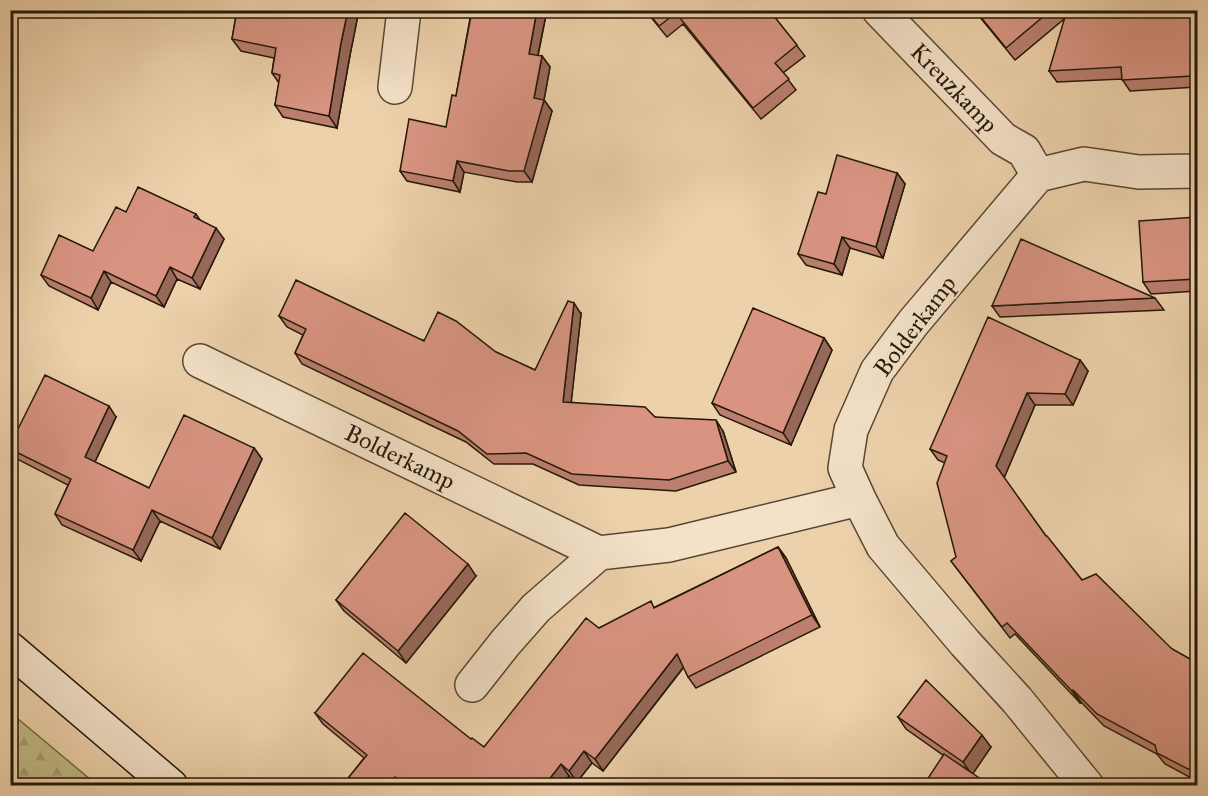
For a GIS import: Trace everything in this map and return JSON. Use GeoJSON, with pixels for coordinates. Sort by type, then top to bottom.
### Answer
{"type":"FeatureCollection","features":[{"type":"Feature","properties":{"kind":"street"},"geometry":{"type":"LineString","coordinates":[[395,87],[404,10]]}},
{"type":"Feature","properties":{"kind":"street","name":"Kreuzkamp"},"geometry":{"type":"LineString","coordinates":[[879,10],[1003,139],[1024,151],[1038,175]]}},
{"type":"Feature","properties":{"kind":"street"},"geometry":{"type":"LineString","coordinates":[[1038,175],[1084,164],[1139,172],[1197,171]]}},
{"type":"Feature","properties":{"kind":"street","name":"Bolderkamp"},"geometry":{"type":"LineString","coordinates":[[1038,175],[913,323],[877,371],[851,430],[845,468],[883,546],[965,643],[1017,700],[1087,786]]}},
{"type":"Feature","properties":{"kind":"street","name":"Bolderkamp"},"geometry":{"type":"LineString","coordinates":[[200,361],[599,553]]}},
{"type":"Feature","properties":{"kind":"street"},"geometry":{"type":"LineString","coordinates":[[472,685],[536,608],[599,553],[669,545],[859,499]]}},
{"type":"Feature","properties":{"kind":"street"},"geometry":{"type":"LineString","coordinates":[[10,649],[171,786]]}},
{"type":"Feature","properties":{"kind":"green space"},"geometry":{"type":"Polygon","coordinates":[[[10,265],[14,273],[17,297],[11,307],[10,265]]]}},
{"type":"Feature","properties":{"kind":"green space"},"geometry":{"type":"Polygon","coordinates":[[[11,713],[97,785],[11,785],[11,713]]]}},
{"type":"Feature","properties":{"kind":"building"},"geometry":{"type":"Polygon","coordinates":[[[237,10],[348,10],[329,116],[275,105],[280,75],[272,73],[276,48],[232,39],[237,10]]]}},
{"type":"Feature","properties":{"kind":"building"},"geometry":{"type":"Polygon","coordinates":[[[472,10],[537,10],[529,54],[542,56],[534,98],[544,100],[524,171],[509,171],[457,161],[453,181],[400,171],[409,119],[446,127],[452,95],[456,96],[472,10]]]}},
{"type":"Feature","properties":{"kind":"building"},"geometry":{"type":"Polygon","coordinates":[[[646,10],[769,10],[797,45],[775,63],[789,79],[753,108],[676,13],[659,26],[646,10]]]}},
{"type":"Feature","properties":{"kind":"building"},"geometry":{"type":"Polygon","coordinates":[[[975,10],[1051,10],[1006,48],[975,10]]]}},
{"type":"Feature","properties":{"kind":"building"},"geometry":{"type":"Polygon","coordinates":[[[1067,10],[1111,10],[1112,18],[1190,14],[1193,76],[1122,80],[1121,67],[1049,71],[1067,10]]]}},
{"type":"Feature","properties":{"kind":"building"},"geometry":{"type":"Polygon","coordinates":[[[837,155],[897,173],[876,247],[842,237],[834,264],[798,254],[818,192],[826,194],[837,155]]]}},
{"type":"Feature","properties":{"kind":"building"},"geometry":{"type":"Polygon","coordinates":[[[138,187],[196,214],[194,217],[216,228],[192,278],[170,267],[156,296],[104,271],[91,298],[41,275],[59,235],[93,251],[116,207],[126,212],[138,187]]]}},
{"type":"Feature","properties":{"kind":"building"},"geometry":{"type":"Polygon","coordinates":[[[1197,217],[1197,279],[1143,282],[1139,221],[1197,217]]]}},
{"type":"Feature","properties":{"kind":"building"},"geometry":{"type":"Polygon","coordinates":[[[1021,239],[1155,298],[992,306],[1021,239]]]}},
{"type":"Feature","properties":{"kind":"building"},"geometry":{"type":"Polygon","coordinates":[[[296,280],[424,341],[438,312],[456,321],[496,352],[535,370],[568,301],[574,303],[563,402],[645,407],[655,417],[716,420],[728,461],[669,480],[572,474],[526,453],[487,454],[458,431],[295,353],[306,329],[279,316],[296,280]]]}},
{"type":"Feature","properties":{"kind":"building"},"geometry":{"type":"Polygon","coordinates":[[[753,308],[824,338],[783,433],[712,403],[753,308]]]}},
{"type":"Feature","properties":{"kind":"building"},"geometry":{"type":"Polygon","coordinates":[[[988,317],[1080,360],[1065,394],[1027,393],[996,466],[1046,536],[1082,580],[1096,574],[1172,649],[1197,663],[1197,768],[1188,769],[1157,753],[1155,745],[1097,714],[1007,623],[1002,627],[951,561],[956,557],[937,483],[947,456],[930,449],[988,317]]]}},
{"type":"Feature","properties":{"kind":"building"},"geometry":{"type":"Polygon","coordinates":[[[45,375],[109,406],[85,457],[149,488],[184,415],[254,448],[212,538],[152,510],[133,550],[55,514],[71,479],[10,449],[45,375]]]}},
{"type":"Feature","properties":{"kind":"building"},"geometry":{"type":"Polygon","coordinates":[[[405,513],[468,564],[398,651],[336,600],[405,513]]]}},
{"type":"Feature","properties":{"kind":"building"},"geometry":{"type":"Polygon","coordinates":[[[778,547],[812,615],[688,677],[677,654],[595,759],[584,751],[569,771],[561,764],[544,786],[528,786],[524,782],[521,786],[406,786],[395,777],[388,786],[358,786],[349,777],[367,755],[315,713],[363,653],[484,747],[586,618],[599,628],[651,601],[654,608],[778,547]]]}},
{"type":"Feature","properties":{"kind":"building"},"geometry":{"type":"Polygon","coordinates":[[[926,680],[982,735],[963,762],[898,717],[926,680]]]}},
{"type":"Feature","properties":{"kind":"building"},"geometry":{"type":"Polygon","coordinates":[[[944,754],[991,786],[923,786],[944,754]]]}}]}
